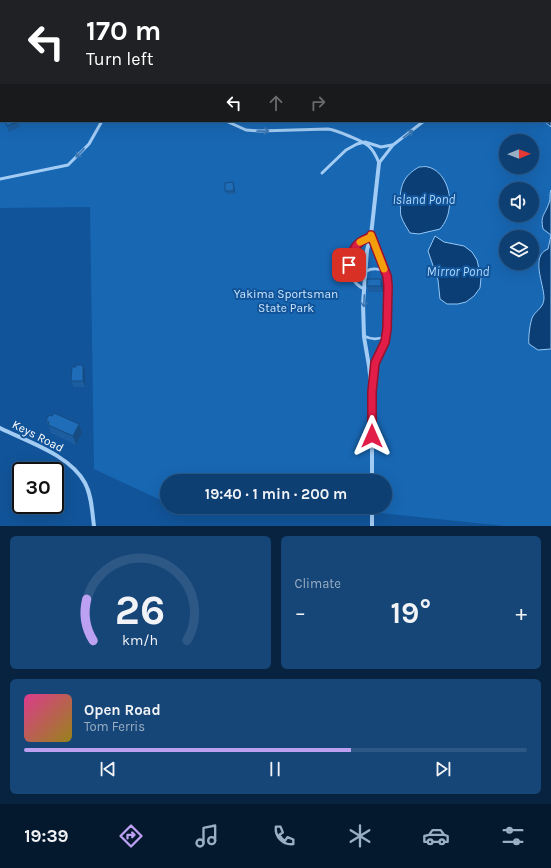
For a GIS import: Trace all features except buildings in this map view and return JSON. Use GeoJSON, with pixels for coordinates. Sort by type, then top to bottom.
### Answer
{"type":"FeatureCollection","features":[{"type":"Feature","properties":{"kind":"street"},"geometry":{"type":"LineString","coordinates":[[372,474],[372,392],[370,366],[364,336],[363,304],[367,250],[371,236],[379,163]]}},
{"type":"Feature","properties":{"kind":"street"},"geometry":{"type":"LineString","coordinates":[[371,236],[385,272],[388,286],[386,336],[375,363],[372,392]]}},
{"type":"Feature","properties":{"kind":"street","name":"Keys Road"},"geometry":{"type":"LineString","coordinates":[[0,428],[59,457],[78,474],[85,483],[90,497],[94,526]]}},
{"type":"Feature","properties":{"kind":"street"},"geometry":{"type":"LineString","coordinates":[[372,514],[372,526]]}},
{"type":"Feature","properties":{"kind":"lane"},"geometry":{"type":"LineString","coordinates":[[0,179],[68,165],[88,144],[101,122]]}},
{"type":"Feature","properties":{"kind":"lane"},"geometry":{"type":"LineString","coordinates":[[228,122],[246,130],[259,131],[328,129],[376,146],[386,147],[394,144]]}},
{"type":"Feature","properties":{"kind":"lane"},"geometry":{"type":"LineString","coordinates":[[365,142],[375,154],[379,163],[394,144],[423,122]]}},
{"type":"Feature","properties":{"kind":"lane"},"geometry":{"type":"LineString","coordinates":[[322,173],[346,150],[357,144],[365,142]]}},
{"type":"Feature","properties":{"kind":"lane"},"geometry":{"type":"LineString","coordinates":[[364,289],[356,284],[352,278],[349,270],[350,259],[353,250],[358,243],[371,236]]}},
{"type":"Feature","properties":{"kind":"lane"},"geometry":{"type":"LineString","coordinates":[[366,271],[374,268],[385,272]]}},
{"type":"Feature","properties":{"kind":"lane"},"geometry":{"type":"LineString","coordinates":[[364,336],[377,340],[386,336]]}},
{"type":"Feature","properties":{"kind":"green space","name":"Yakima Sportsman State Park"},"geometry":{"type":"Polygon","coordinates":[[[0,122],[551,122],[551,526],[505,526],[389,514],[392,514],[392,474],[160,474],[160,500],[94,469],[90,207],[0,208],[0,122]]]}},
{"type":"Feature","properties":{"kind":"water"},"geometry":{"type":"Polygon","coordinates":[[[545,122],[551,122],[551,127],[545,122]]]}},
{"type":"Feature","properties":{"kind":"water","name":"Island Pond"},"geometry":{"type":"Polygon","coordinates":[[[419,167],[428,167],[439,173],[446,184],[450,203],[449,212],[440,229],[419,234],[410,233],[401,216],[400,204],[402,187],[406,178],[419,167]]]}},
{"type":"Feature","properties":{"kind":"water"},"geometry":{"type":"Polygon","coordinates":[[[551,190],[551,235],[543,229],[542,221],[543,215],[550,201],[551,190]]]}},
{"type":"Feature","properties":{"kind":"water"},"geometry":{"type":"Polygon","coordinates":[[[551,235],[551,349],[538,350],[529,344],[529,338],[533,316],[542,306],[544,301],[539,264],[543,253],[548,249],[551,235]]]}},
{"type":"Feature","properties":{"kind":"water","name":"Mirror Pond"},"geometry":{"type":"Polygon","coordinates":[[[435,236],[444,242],[464,246],[472,252],[477,260],[481,278],[480,288],[474,296],[466,302],[447,304],[440,299],[438,280],[428,251],[435,236]]]}},
{"type":"Feature","properties":{"kind":"slow traffic"},"geometry":{"type":"LineString","coordinates":[[360,242],[371,237],[371,235],[384,269]]}},
{"type":"Feature","properties":{"kind":"route"},"geometry":{"type":"LineString","coordinates":[[349,265],[351,253],[355,246],[362,240],[371,237],[371,235],[387,276],[388,286],[387,329],[385,342],[375,363],[372,392],[372,436]]}}]}
